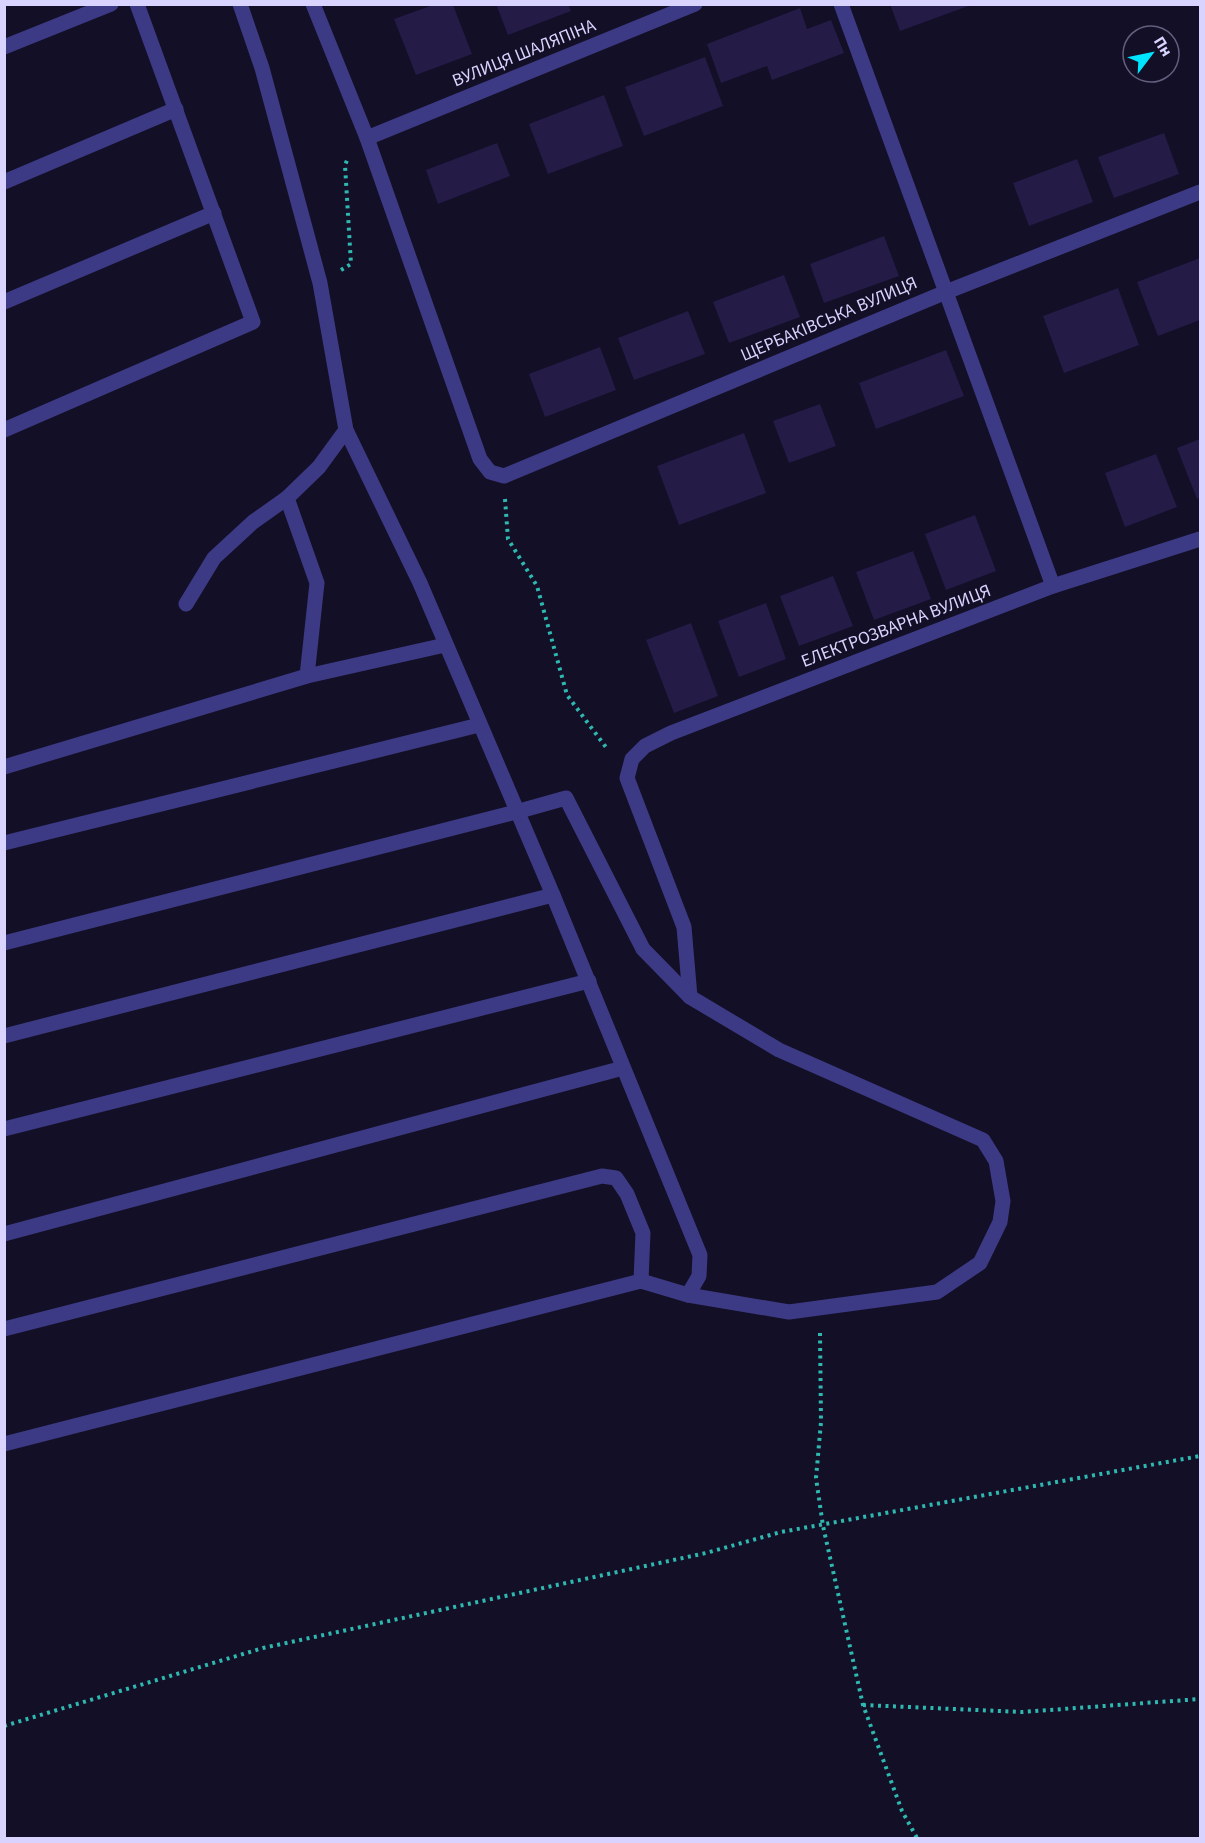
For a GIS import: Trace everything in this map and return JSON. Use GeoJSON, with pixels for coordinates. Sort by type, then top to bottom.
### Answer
{"type":"FeatureCollection","features":[{"type":"Feature","properties":{"kind":"street"},"geometry":{"type":"LineString","coordinates":[[4,47],[111,4]]}},
{"type":"Feature","properties":{"kind":"street"},"geometry":{"type":"LineString","coordinates":[[4,430],[254,322],[137,4]]}},
{"type":"Feature","properties":{"kind":"street"},"geometry":{"type":"LineString","coordinates":[[240,4],[262,68],[320,283],[346,430],[420,583],[589,981],[700,1255],[699,1276],[688,1295]]}},
{"type":"Feature","properties":{"kind":"street"},"geometry":{"type":"LineString","coordinates":[[313,4],[367,138],[480,459],[490,472],[504,476]]}},
{"type":"Feature","properties":{"kind":"street","name":"ВУЛИЦЯ ШАЛЯПІНА"},"geometry":{"type":"LineString","coordinates":[[367,138],[695,4]]}},
{"type":"Feature","properties":{"kind":"street"},"geometry":{"type":"LineString","coordinates":[[841,4],[1053,586]]}},
{"type":"Feature","properties":{"kind":"street"},"geometry":{"type":"LineString","coordinates":[[4,182],[176,108]]}},
{"type":"Feature","properties":{"kind":"street","name":"ЩЕРБАКІВСЬКА ВУЛИЦЯ"},"geometry":{"type":"LineString","coordinates":[[504,476],[946,292],[1200,192]]}},
{"type":"Feature","properties":{"kind":"street"},"geometry":{"type":"LineString","coordinates":[[4,302],[213,213]]}},
{"type":"Feature","properties":{"kind":"street"},"geometry":{"type":"LineString","coordinates":[[186,604],[214,558],[253,522],[287,498],[319,466],[346,430]]}},
{"type":"Feature","properties":{"kind":"street"},"geometry":{"type":"LineString","coordinates":[[287,498],[317,583],[307,676]]}},
{"type":"Feature","properties":{"kind":"street","name":"ЕЛЕКТРОЗВАРНА ВУЛИЦЯ"},"geometry":{"type":"LineString","coordinates":[[627,778],[632,759],[645,746],[671,733],[1053,586],[1200,538]]}},
{"type":"Feature","properties":{"kind":"street"},"geometry":{"type":"LineString","coordinates":[[4,767],[307,676],[445,645]]}},
{"type":"Feature","properties":{"kind":"street"},"geometry":{"type":"LineString","coordinates":[[4,843],[479,725]]}},
{"type":"Feature","properties":{"kind":"street"},"geometry":{"type":"LineString","coordinates":[[627,778],[684,927],[690,997]]}},
{"type":"Feature","properties":{"kind":"street"},"geometry":{"type":"LineString","coordinates":[[4,942],[566,798],[643,949],[690,997],[779,1050],[983,1140],[996,1161],[1003,1201],[1000,1222],[980,1263],[937,1292],[789,1312],[688,1295],[641,1281],[4,1444]]}},
{"type":"Feature","properties":{"kind":"street"},"geometry":{"type":"LineString","coordinates":[[4,1036],[553,895]]}},
{"type":"Feature","properties":{"kind":"street"},"geometry":{"type":"LineString","coordinates":[[4,1129],[589,981]]}},
{"type":"Feature","properties":{"kind":"street"},"geometry":{"type":"LineString","coordinates":[[4,1234],[623,1068]]}},
{"type":"Feature","properties":{"kind":"street"},"geometry":{"type":"LineString","coordinates":[[4,1329],[602,1176],[616,1178],[627,1194],[643,1233],[641,1281]]}},
{"type":"Feature","properties":{"kind":"path"},"geometry":{"type":"LineString","coordinates":[[320,283],[351,264],[345,165],[354,147],[367,138]]}},
{"type":"Feature","properties":{"kind":"path"},"geometry":{"type":"LineString","coordinates":[[504,476],[508,539],[537,586],[567,695],[598,734],[627,778]]}},
{"type":"Feature","properties":{"kind":"path"},"geometry":{"type":"LineString","coordinates":[[819,1308],[820,1422],[816,1478],[823,1526],[862,1705],[902,1811],[916,1839]]}},
{"type":"Feature","properties":{"kind":"path"},"geometry":{"type":"LineString","coordinates":[[4,1726],[263,1648],[706,1553],[781,1532],[1200,1456]]}},
{"type":"Feature","properties":{"kind":"path"},"geometry":{"type":"LineString","coordinates":[[862,1705],[1022,1712],[1200,1699]]}},
{"type":"Feature","properties":{"kind":"building"},"geometry":{"type":"Polygon","coordinates":[[[496,4],[568,4],[571,11],[508,35],[496,4]]]}},
{"type":"Feature","properties":{"kind":"building"},"geometry":{"type":"Polygon","coordinates":[[[890,4],[971,4],[971,5],[900,31],[890,4]]]}},
{"type":"Feature","properties":{"kind":"building"},"geometry":{"type":"Polygon","coordinates":[[[433,5],[453,5],[472,54],[416,75],[394,19],[433,5]]]}},
{"type":"Feature","properties":{"kind":"building"},"geometry":{"type":"Polygon","coordinates":[[[800,8],[807,29],[831,20],[844,53],[772,80],[767,66],[721,83],[707,44],[800,8]]]}},
{"type":"Feature","properties":{"kind":"building"},"geometry":{"type":"Polygon","coordinates":[[[705,57],[723,106],[644,136],[625,87],[705,57]]]}},
{"type":"Feature","properties":{"kind":"building"},"geometry":{"type":"Polygon","coordinates":[[[604,95],[623,146],[548,174],[529,124],[604,95]]]}},
{"type":"Feature","properties":{"kind":"building"},"geometry":{"type":"Polygon","coordinates":[[[1164,133],[1179,174],[1114,198],[1098,157],[1164,133]]]}},
{"type":"Feature","properties":{"kind":"building"},"geometry":{"type":"Polygon","coordinates":[[[497,143],[510,176],[438,204],[426,170],[497,143]]]}},
{"type":"Feature","properties":{"kind":"building"},"geometry":{"type":"Polygon","coordinates":[[[1077,159],[1093,202],[1029,226],[1013,183],[1077,159]]]}},
{"type":"Feature","properties":{"kind":"building"},"geometry":{"type":"Polygon","coordinates":[[[884,236],[899,276],[824,303],[810,264],[884,236]]]}},
{"type":"Feature","properties":{"kind":"building"},"geometry":{"type":"Polygon","coordinates":[[[1200,258],[1200,320],[1158,336],[1137,282],[1200,258]]]}},
{"type":"Feature","properties":{"kind":"building"},"geometry":{"type":"Polygon","coordinates":[[[784,275],[800,317],[729,343],[713,302],[784,275]]]}},
{"type":"Feature","properties":{"kind":"building"},"geometry":{"type":"Polygon","coordinates":[[[1118,288],[1139,345],[1064,373],[1043,316],[1118,288]]]}},
{"type":"Feature","properties":{"kind":"building"},"geometry":{"type":"Polygon","coordinates":[[[688,311],[705,354],[634,380],[618,338],[688,311]]]}},
{"type":"Feature","properties":{"kind":"building"},"geometry":{"type":"Polygon","coordinates":[[[600,347],[616,390],[545,417],[529,374],[600,347]]]}},
{"type":"Feature","properties":{"kind":"building"},"geometry":{"type":"Polygon","coordinates":[[[946,350],[964,396],[876,429],[859,383],[946,350]]]}},
{"type":"Feature","properties":{"kind":"building"},"geometry":{"type":"Polygon","coordinates":[[[820,404],[836,446],[789,463],[773,421],[820,404]]]}},
{"type":"Feature","properties":{"kind":"building"},"geometry":{"type":"Polygon","coordinates":[[[744,433],[766,493],[679,525],[657,466],[744,433]]]}},
{"type":"Feature","properties":{"kind":"building"},"geometry":{"type":"Polygon","coordinates":[[[1200,439],[1200,497],[1197,499],[1177,448],[1200,439]]]}},
{"type":"Feature","properties":{"kind":"building"},"geometry":{"type":"Polygon","coordinates":[[[1156,454],[1177,507],[1125,527],[1105,473],[1156,454]]]}},
{"type":"Feature","properties":{"kind":"building"},"geometry":{"type":"Polygon","coordinates":[[[975,515],[996,571],[946,590],[925,534],[975,515]]]}},
{"type":"Feature","properties":{"kind":"building"},"geometry":{"type":"Polygon","coordinates":[[[913,551],[931,599],[874,620],[856,572],[913,551]]]}},
{"type":"Feature","properties":{"kind":"building"},"geometry":{"type":"Polygon","coordinates":[[[833,576],[853,626],[799,646],[780,596],[833,576]]]}},
{"type":"Feature","properties":{"kind":"building"},"geometry":{"type":"Polygon","coordinates":[[[766,603],[786,659],[739,677],[718,621],[766,603]]]}},
{"type":"Feature","properties":{"kind":"building"},"geometry":{"type":"Polygon","coordinates":[[[691,623],[718,696],[674,713],[646,640],[691,623]]]}}]}
